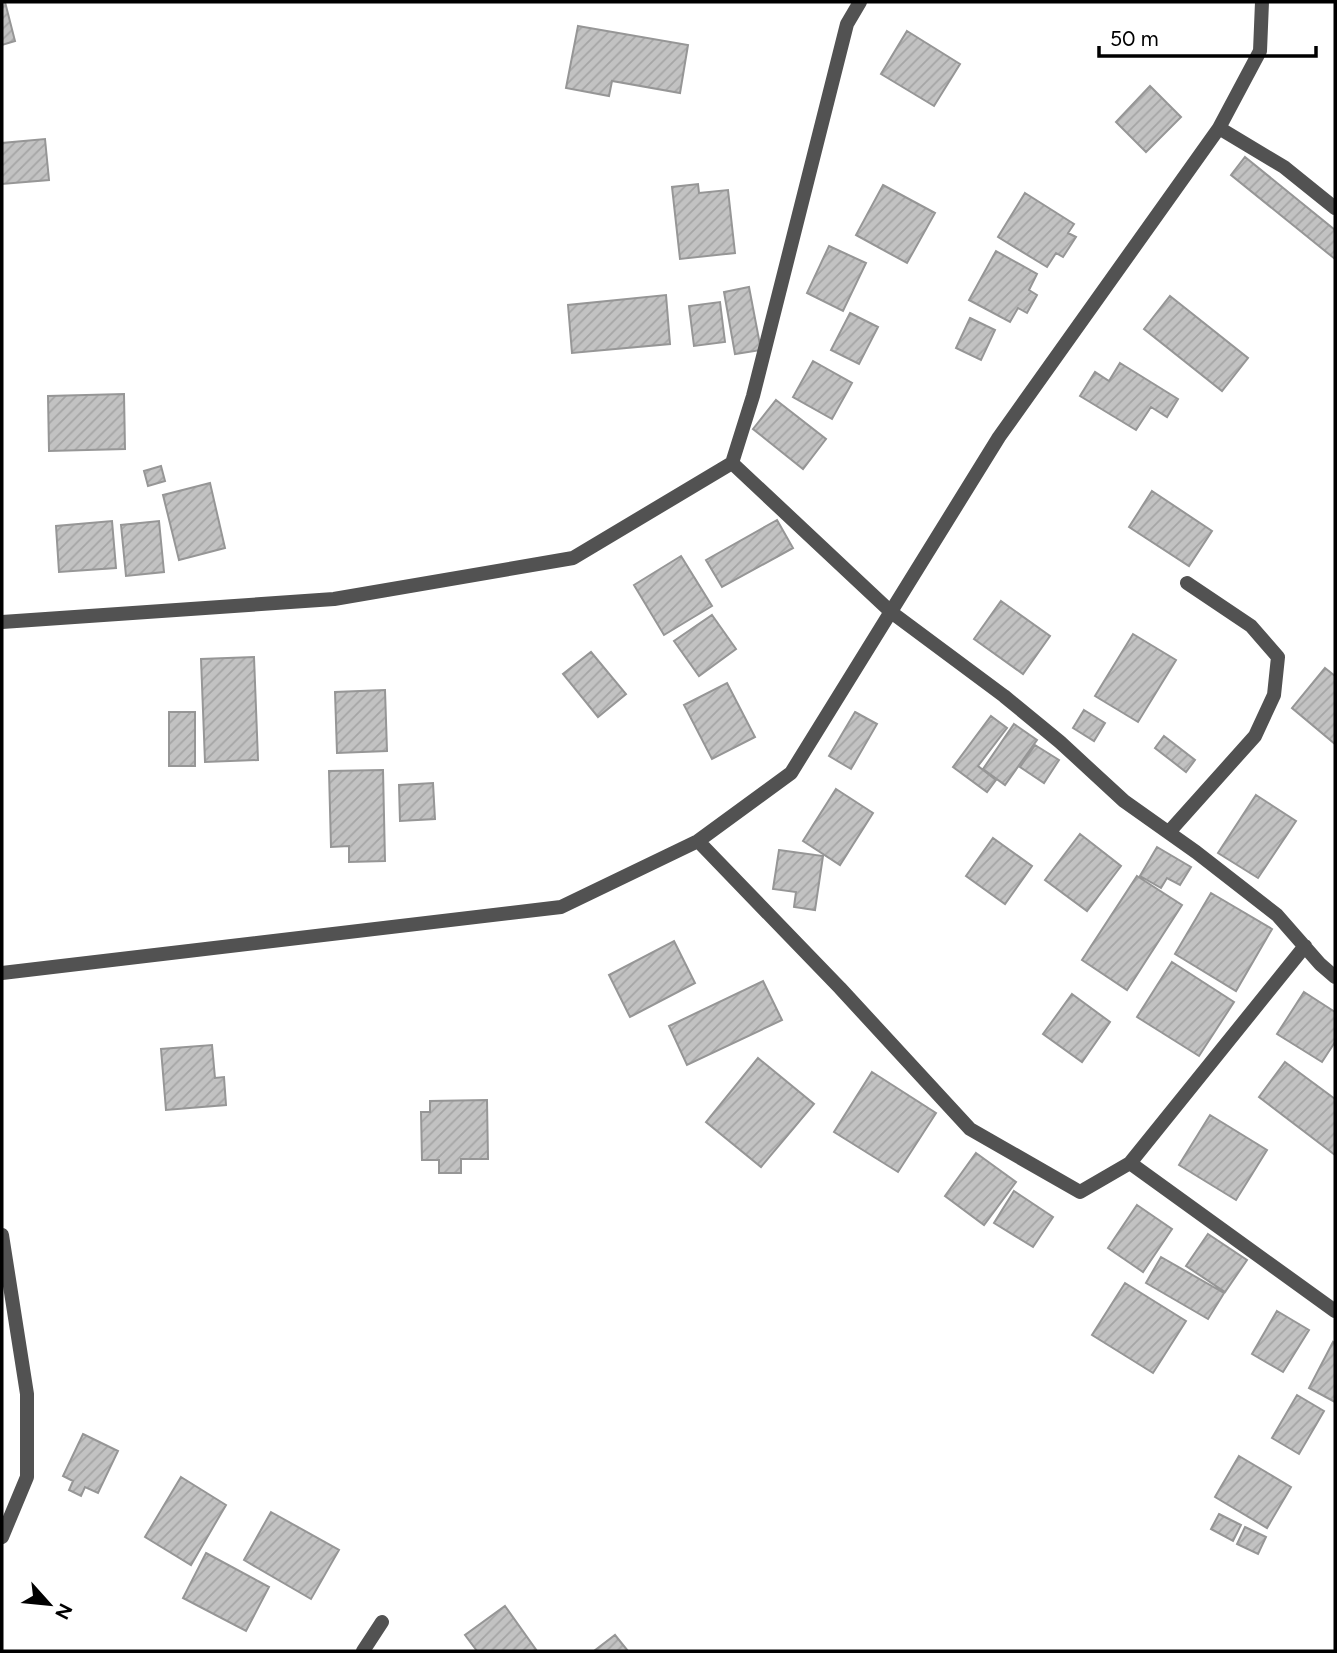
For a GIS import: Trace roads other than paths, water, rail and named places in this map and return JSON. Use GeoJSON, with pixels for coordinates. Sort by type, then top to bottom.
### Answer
{"type":"FeatureCollection","features":[{"type":"Feature","properties":{"kind":"street"},"geometry":{"type":"LineString","coordinates":[[2,622],[334,599],[573,558],[732,463],[783,282],[846,24],[860,2]]}},
{"type":"Feature","properties":{"kind":"street"},"geometry":{"type":"LineString","coordinates":[[2,974],[561,908],[698,842],[791,773],[999,437],[1219,128],[1260,51],[1262,2]]}},
{"type":"Feature","properties":{"kind":"street"},"geometry":{"type":"LineString","coordinates":[[1219,128],[1284,167],[1335,208]]}},
{"type":"Feature","properties":{"kind":"street"},"geometry":{"type":"LineString","coordinates":[[732,463],[891,612],[1004,696],[1060,742],[1124,801],[1277,915],[1335,977]]}},
{"type":"Feature","properties":{"kind":"street"},"geometry":{"type":"LineString","coordinates":[[1169,832],[1255,736],[1274,695],[1278,657],[1251,626],[1187,583]]}},
{"type":"Feature","properties":{"kind":"street"},"geometry":{"type":"LineString","coordinates":[[698,842],[840,988],[970,1129],[1080,1192],[1130,1163],[1305,946]]}},
{"type":"Feature","properties":{"kind":"street"},"geometry":{"type":"LineString","coordinates":[[1130,1163],[1335,1311]]}},
{"type":"Feature","properties":{"kind":"street"},"geometry":{"type":"LineString","coordinates":[[2,1235],[27,1394],[27,1477],[2,1537]]}},
{"type":"Feature","properties":{"kind":"street"},"geometry":{"type":"LineString","coordinates":[[363,1651],[382,1622]]}}]}
